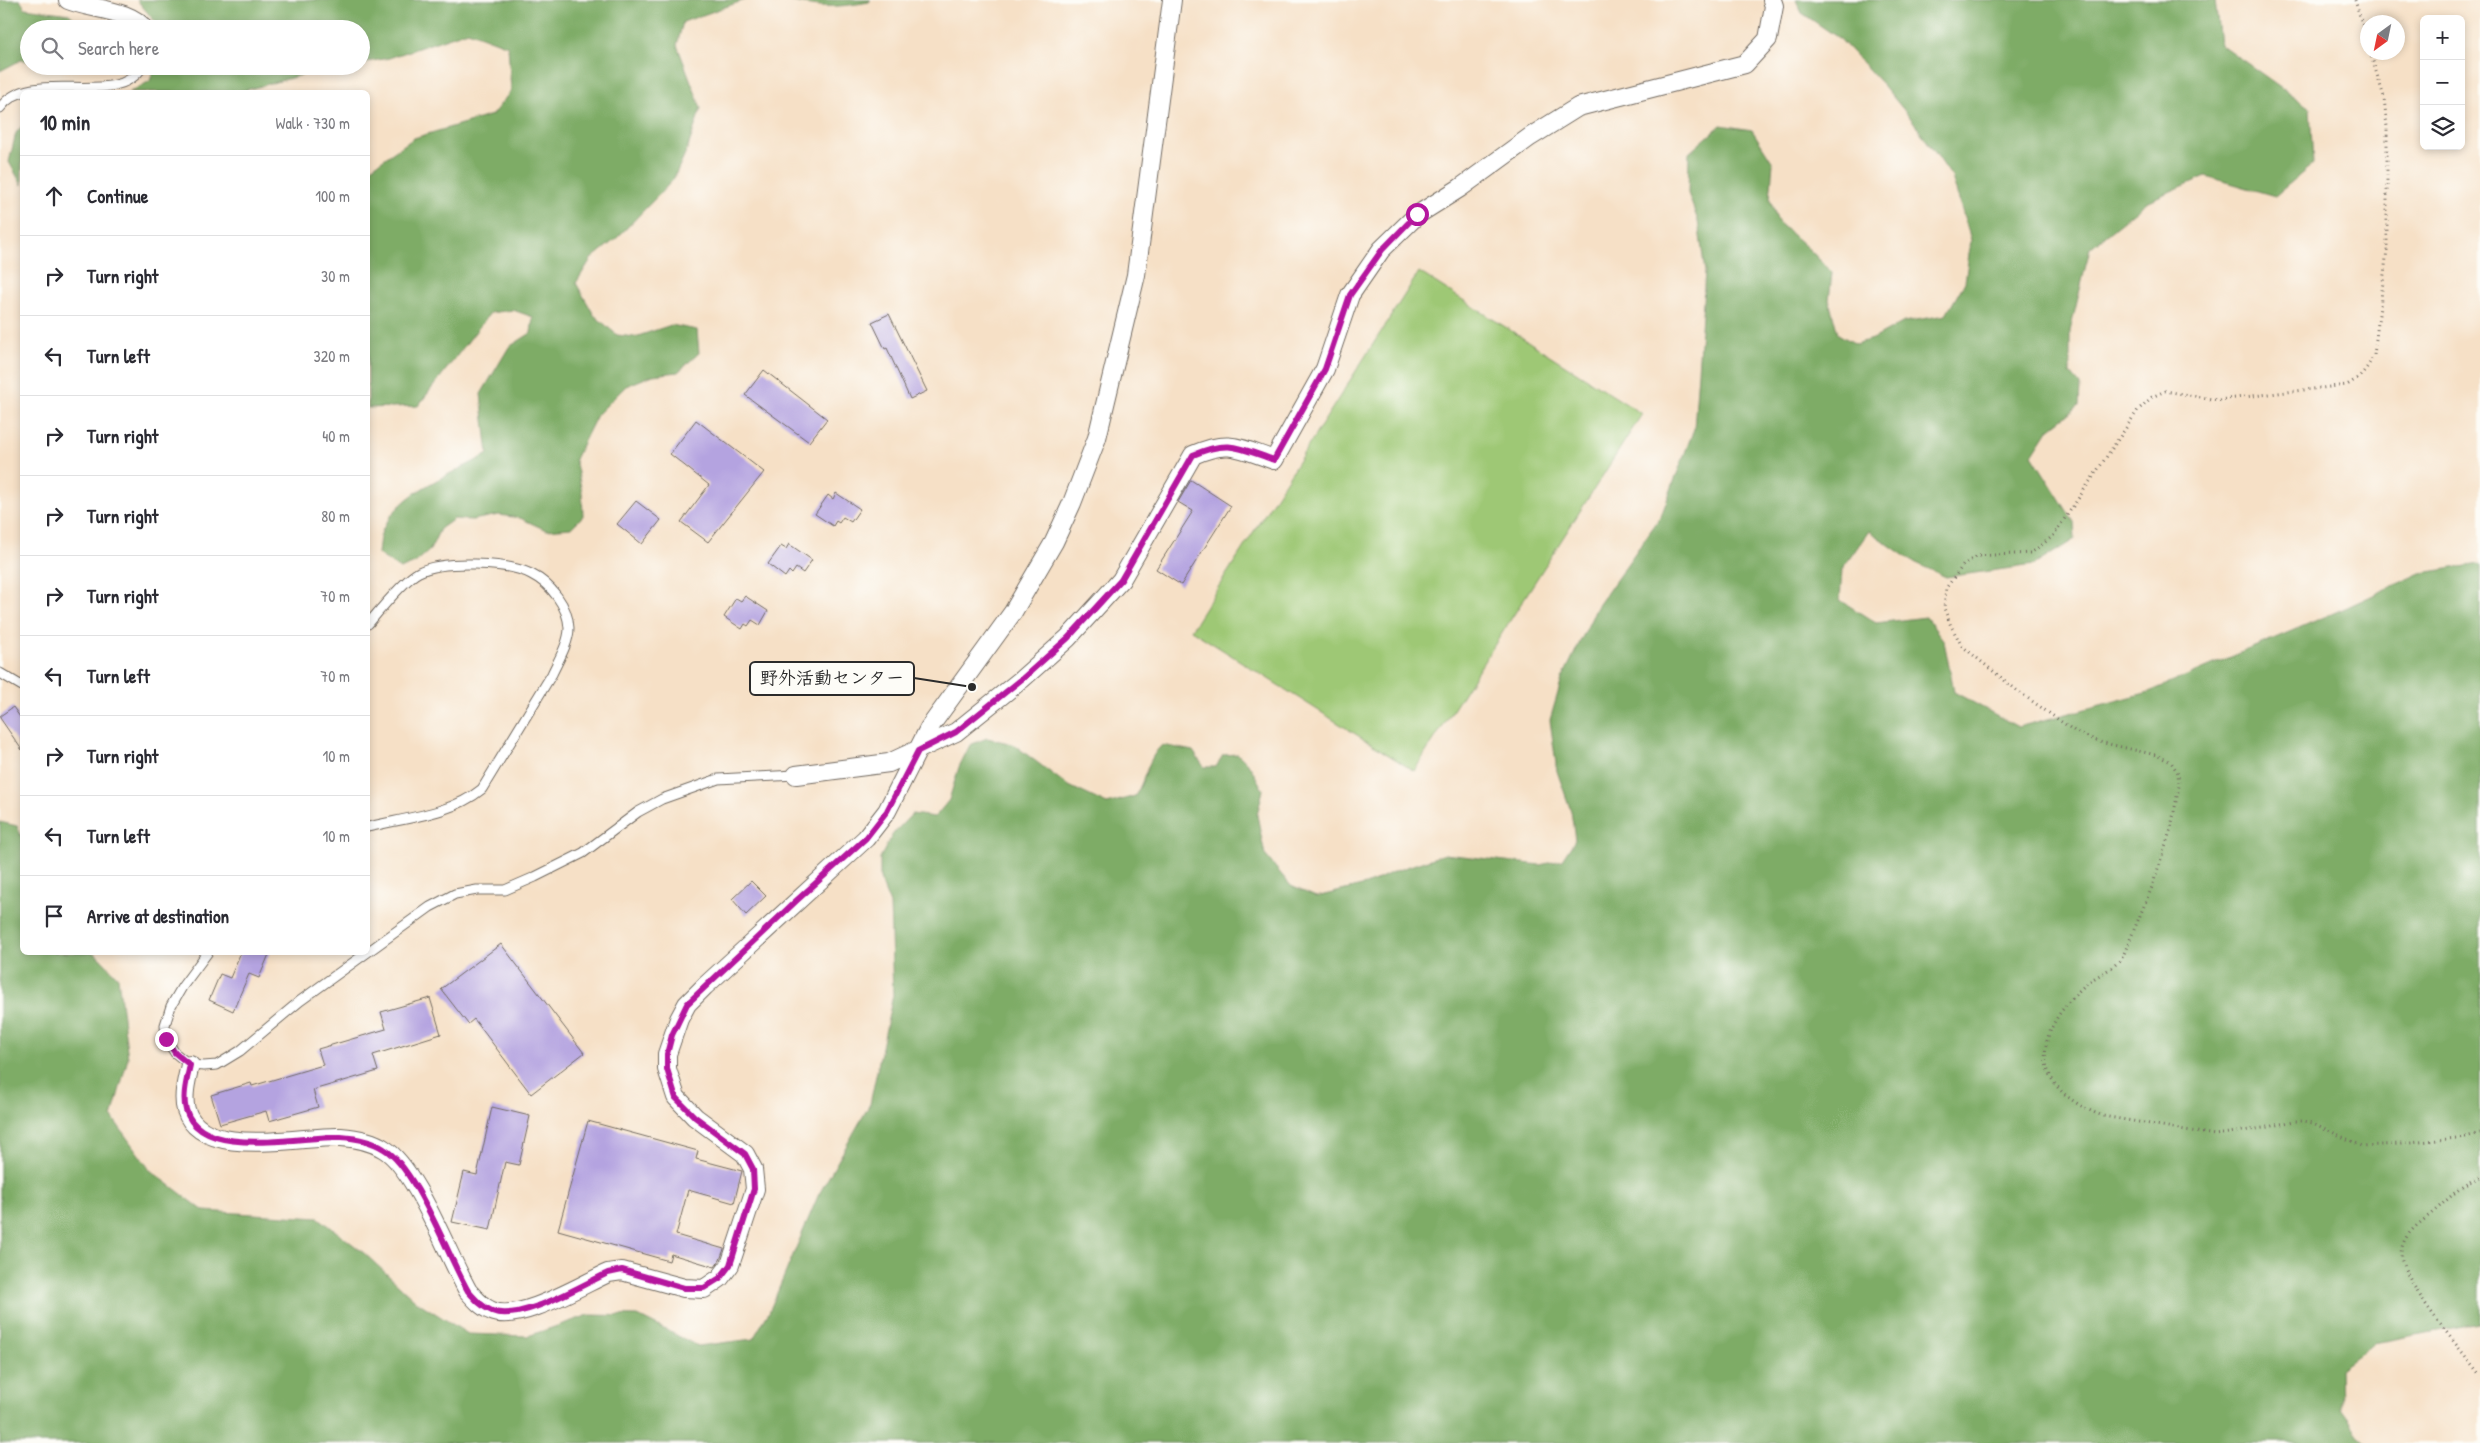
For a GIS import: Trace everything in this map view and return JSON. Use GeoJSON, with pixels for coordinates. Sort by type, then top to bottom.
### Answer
{"type":"FeatureCollection","features":[{"type":"Feature","properties":{"kind":"street"},"geometry":{"type":"LineString","coordinates":[[68,0],[134,20]]}},
{"type":"Feature","properties":{"kind":"street"},"geometry":{"type":"LineString","coordinates":[[190,1065],[185,1088],[186,1108],[191,1121],[206,1132],[226,1139],[274,1143],[339,1137],[363,1140],[384,1148],[400,1162],[413,1181],[468,1291],[480,1304],[493,1312],[510,1314],[529,1309],[608,1273],[622,1270],[684,1288],[704,1288],[720,1278],[730,1265],[754,1189],[753,1169],[745,1154],[695,1117],[676,1098],[667,1069],[667,1054],[672,1035],[687,1004],[866,838],[887,811],[929,728],[1013,612],[1050,550],[1072,503],[1098,438],[1136,275],[1172,0]]}},
{"type":"Feature","properties":{"kind":"street"},"geometry":{"type":"LineString","coordinates":[[796,775],[889,763],[956,732],[1022,679],[1068,638],[1121,580],[1193,455],[1214,446],[1236,447],[1274,460],[1325,369],[1350,295],[1382,250],[1417,214],[1460,188],[1530,136],[1578,107],[1745,64],[1768,39],[1774,6],[1772,0]]}},
{"type":"Feature","properties":{"kind":"lane"},"geometry":{"type":"LineString","coordinates":[[34,90],[63,87],[114,86],[138,75]]}},
{"type":"Feature","properties":{"kind":"lane"},"geometry":{"type":"LineString","coordinates":[[0,108],[6,100],[20,93]]}},
{"type":"Feature","properties":{"kind":"lane"},"geometry":{"type":"LineString","coordinates":[[370,622],[418,572],[444,566],[475,563],[531,573],[551,589],[565,609],[569,630],[561,656],[552,674],[482,789],[469,800],[455,806],[370,827]]}},
{"type":"Feature","properties":{"kind":"lane"},"geometry":{"type":"LineString","coordinates":[[0,673],[20,685]]}},
{"type":"Feature","properties":{"kind":"lane"},"geometry":{"type":"LineString","coordinates":[[370,950],[430,907],[455,894],[477,890],[506,890],[535,877],[583,853],[638,812],[662,800],[718,780],[796,775]]}},
{"type":"Feature","properties":{"kind":"lane"},"geometry":{"type":"LineString","coordinates":[[206,955],[182,987],[171,1006],[165,1025],[166,1039],[175,1053],[190,1065],[217,1065],[240,1051],[300,1001],[364,955]]}},
{"type":"Feature","properties":{"kind":"path"},"geometry":{"type":"LineString","coordinates":[[2355,0],[2360,17]]}},
{"type":"Feature","properties":{"kind":"path"},"geometry":{"type":"LineString","coordinates":[[2372,60],[2384,97],[2387,127],[2387,241],[2375,346],[2368,368],[2359,378],[2347,384],[2337,386],[2239,399],[2218,400],[2165,391],[2152,397],[2138,410],[2053,536],[2031,553],[1977,556],[1964,564],[1946,588],[1944,608],[1950,626],[1962,646],[2019,692],[2076,732],[2115,746],[2156,755],[2171,762],[2178,773],[2179,786],[2172,828],[2152,887],[2123,956],[2116,965],[2086,984],[2072,998],[2056,1018],[2046,1039],[2044,1059],[2048,1074],[2055,1085],[2076,1102],[2103,1116],[2214,1135],[2263,1128],[2294,1120],[2313,1123],[2362,1146],[2466,1137],[2480,1133]]}},
{"type":"Feature","properties":{"kind":"path"},"geometry":{"type":"LineString","coordinates":[[2480,1177],[2466,1183],[2411,1230],[2404,1241],[2401,1256],[2415,1288],[2480,1375]]}},
{"type":"Feature","properties":{"kind":"green space"},"geometry":{"type":"Polygon","coordinates":[[[0,0],[20,0],[25,8],[69,14],[76,20],[20,20],[20,61],[0,71],[0,0]]]}},
{"type":"Feature","properties":{"kind":"green space"},"geometry":{"type":"Polygon","coordinates":[[[137,0],[745,0],[683,22],[677,45],[701,108],[688,147],[673,180],[617,238],[591,259],[576,283],[594,315],[617,335],[635,337],[671,325],[697,330],[699,353],[678,372],[653,375],[626,386],[597,415],[575,459],[582,492],[583,516],[571,528],[546,530],[520,518],[499,515],[472,520],[454,519],[440,529],[430,550],[415,563],[400,569],[378,554],[382,531],[391,516],[402,504],[429,485],[488,454],[481,394],[509,347],[531,333],[533,317],[513,310],[490,313],[418,406],[370,408],[370,169],[414,138],[492,115],[511,91],[508,46],[468,31],[389,58],[370,61],[370,20],[154,20],[137,0]]]}},
{"type":"Feature","properties":{"kind":"green space"},"geometry":{"type":"Polygon","coordinates":[[[784,0],[871,0],[857,4],[827,6],[807,5],[784,0]]]}},
{"type":"Feature","properties":{"kind":"green space"},"geometry":{"type":"Polygon","coordinates":[[[1796,0],[2215,0],[2220,44],[2310,108],[2313,164],[2275,196],[2206,176],[2148,201],[2090,248],[2070,331],[2070,373],[2080,385],[2079,406],[2048,430],[2032,455],[2074,522],[2075,539],[2034,565],[1946,577],[1912,561],[1869,531],[1842,569],[1840,600],[1876,623],[1926,617],[1944,641],[1954,692],[2018,727],[2149,692],[2343,609],[2421,573],[2480,564],[2480,1323],[2374,1343],[2340,1368],[2341,1409],[2366,1443],[0,1443],[0,822],[17,826],[20,834],[20,955],[97,955],[118,977],[128,1058],[112,1117],[150,1170],[204,1211],[319,1218],[364,1253],[416,1301],[468,1334],[528,1336],[589,1315],[638,1316],[698,1346],[753,1339],[769,1312],[818,1196],[870,1104],[893,995],[890,904],[880,879],[880,858],[893,834],[912,814],[935,817],[949,800],[959,767],[970,745],[987,738],[1013,744],[1067,785],[1107,804],[1135,796],[1153,756],[1162,745],[1193,751],[1204,767],[1216,767],[1223,755],[1238,754],[1250,766],[1263,790],[1257,815],[1265,855],[1291,886],[1316,897],[1366,885],[1395,871],[1445,854],[1540,865],[1562,860],[1575,840],[1571,811],[1557,771],[1550,720],[1562,679],[1597,607],[1661,516],[1694,429],[1705,272],[1698,221],[1688,193],[1689,153],[1721,125],[1752,130],[1773,163],[1770,199],[1778,222],[1812,252],[1832,273],[1829,300],[1838,334],[1856,344],[1875,338],[1904,322],[1946,315],[1965,282],[1971,240],[1952,177],[1913,121],[1884,86],[1840,39],[1802,13],[1796,0]]]}},
{"type":"Feature","properties":{"kind":"green space"},"geometry":{"type":"Polygon","coordinates":[[[152,75],[302,75],[246,90],[134,90],[150,81],[152,75]]]}},
{"type":"Feature","properties":{"kind":"green space"},"geometry":{"type":"Polygon","coordinates":[[[20,128],[20,181],[9,162],[16,133],[20,128]]]}},
{"type":"Feature","properties":{"kind":"green space"},"geometry":{"type":"Polygon","coordinates":[[[1419,272],[1642,414],[1414,771],[1191,630],[1419,272]]]}},
{"type":"Feature","properties":{"kind":"building"},"geometry":{"type":"Polygon","coordinates":[[[889,314],[927,391],[910,399],[887,348],[885,349],[872,322],[889,314]]]}},
{"type":"Feature","properties":{"kind":"building"},"geometry":{"type":"Polygon","coordinates":[[[764,370],[827,419],[809,442],[745,395],[764,370]]]}},
{"type":"Feature","properties":{"kind":"building"},"geometry":{"type":"Polygon","coordinates":[[[696,420],[764,472],[708,542],[681,522],[709,485],[670,454],[696,420]]]}},
{"type":"Feature","properties":{"kind":"building"},"geometry":{"type":"Polygon","coordinates":[[[1191,480],[1231,506],[1181,585],[1156,569],[1193,511],[1178,502],[1191,480]]]}},
{"type":"Feature","properties":{"kind":"building"},"geometry":{"type":"Polygon","coordinates":[[[836,493],[860,509],[851,522],[843,517],[839,523],[836,521],[833,526],[815,514],[828,495],[833,499],[836,493]]]}},
{"type":"Feature","properties":{"kind":"building"},"geometry":{"type":"Polygon","coordinates":[[[636,501],[661,520],[642,544],[617,524],[636,501]]]}},
{"type":"Feature","properties":{"kind":"building"},"geometry":{"type":"Polygon","coordinates":[[[789,544],[812,560],[803,573],[796,568],[792,574],[789,571],[785,577],[768,564],[781,546],[786,549],[789,544]]]}},
{"type":"Feature","properties":{"kind":"building"},"geometry":{"type":"Polygon","coordinates":[[[745,596],[768,611],[760,625],[752,620],[748,626],[745,624],[742,629],[724,617],[736,598],[741,601],[745,596]]]}},
{"type":"Feature","properties":{"kind":"building"},"geometry":{"type":"Polygon","coordinates":[[[13,707],[20,717],[20,747],[0,718],[0,716],[13,707]]]}},
{"type":"Feature","properties":{"kind":"building"},"geometry":{"type":"Polygon","coordinates":[[[751,881],[766,896],[746,915],[732,899],[751,881]]]}},
{"type":"Feature","properties":{"kind":"building"},"geometry":{"type":"Polygon","coordinates":[[[501,944],[584,1053],[531,1094],[474,1019],[468,1024],[441,989],[501,944]]]}},
{"type":"Feature","properties":{"kind":"building"},"geometry":{"type":"Polygon","coordinates":[[[240,955],[269,955],[259,978],[249,974],[233,1011],[209,1000],[220,974],[230,978],[240,955]]]}},
{"type":"Feature","properties":{"kind":"building"},"geometry":{"type":"Polygon","coordinates":[[[430,998],[441,1034],[373,1055],[378,1071],[313,1090],[318,1107],[269,1121],[266,1111],[220,1124],[211,1095],[251,1083],[252,1086],[323,1065],[318,1049],[386,1029],[381,1012],[430,998]]]}},
{"type":"Feature","properties":{"kind":"building"},"geometry":{"type":"Polygon","coordinates":[[[492,1107],[530,1116],[519,1165],[505,1162],[490,1230],[452,1222],[464,1172],[477,1175],[492,1107]]]}},
{"type":"Feature","properties":{"kind":"building"},"geometry":{"type":"Polygon","coordinates":[[[588,1121],[698,1151],[696,1159],[742,1171],[734,1203],[688,1190],[676,1235],[724,1249],[715,1267],[671,1254],[669,1261],[558,1230],[588,1121]]]}},
{"type":"Feature","properties":{"kind":"place","name":"野外活動センター"},"geometry":{"type":"Point","coordinates":[972,687]}},
{"type":"Feature","properties":{"kind":"route"},"geometry":{"type":"LineString","coordinates":[[166,1039],[175,1053],[190,1065],[185,1088],[186,1108],[191,1121],[206,1132],[226,1139],[274,1143],[339,1137],[363,1140],[384,1148],[400,1162],[413,1181],[468,1291],[480,1304],[493,1312],[510,1314],[529,1309],[608,1273],[622,1270],[644,1278],[684,1288],[704,1288],[720,1278],[730,1265],[754,1189],[753,1169],[745,1154],[695,1117],[676,1098],[667,1069],[667,1054],[672,1035],[687,1004],[866,838],[887,811],[918,751],[956,732],[1022,679],[1068,638],[1121,580],[1193,455],[1214,446],[1236,447],[1274,460],[1325,369],[1350,295],[1382,250],[1417,214]]}}]}
